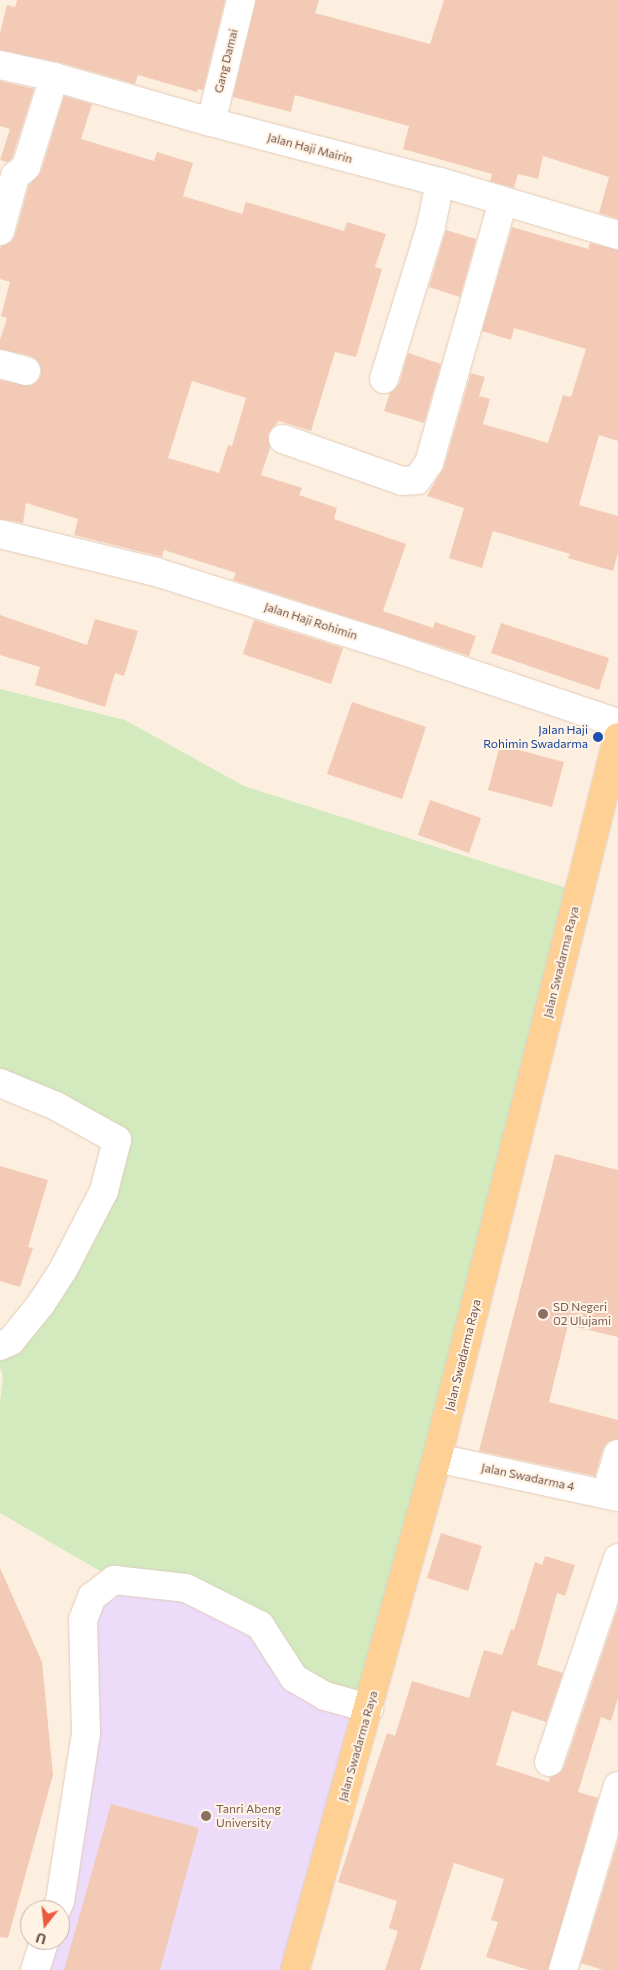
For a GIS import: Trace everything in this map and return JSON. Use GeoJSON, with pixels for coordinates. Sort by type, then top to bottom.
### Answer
{"type":"FeatureCollection","features":[{"type":"Feature","properties":{"kind":"main road","name":"Jalan Swadarma Raya"},"geometry":{"type":"LineString","coordinates":[[295,1970],[437,1458],[618,737]]}},
{"type":"Feature","properties":{"kind":"street","name":"Gang Damai"},"geometry":{"type":"LineString","coordinates":[[211,122],[241,0]]}},
{"type":"Feature","properties":{"kind":"street","name":"Jalan Haji Mairin"},"geometry":{"type":"LineString","coordinates":[[0,65],[54,77],[211,122],[440,182],[618,235]]}},
{"type":"Feature","properties":{"kind":"street"},"geometry":{"type":"LineString","coordinates":[[0,231],[15,176],[26,167],[54,77]]}},
{"type":"Feature","properties":{"kind":"street"},"geometry":{"type":"LineString","coordinates":[[384,379],[430,226],[440,182]]}},
{"type":"Feature","properties":{"kind":"street"},"geometry":{"type":"LineString","coordinates":[[283,439],[402,480],[417,480],[429,463],[503,201]]}},
{"type":"Feature","properties":{"kind":"street"},"geometry":{"type":"LineString","coordinates":[[0,364],[26,370]]}},
{"type":"Feature","properties":{"kind":"street","name":"Jalan Haji Rohimin"},"geometry":{"type":"LineString","coordinates":[[0,534],[156,572],[380,643],[618,723]]}},
{"type":"Feature","properties":{"kind":"street"},"geometry":{"type":"LineString","coordinates":[[0,1083],[56,1106],[117,1140],[104,1192],[63,1270],[41,1304],[11,1340],[0,1346]]}},
{"type":"Feature","properties":{"kind":"street"},"geometry":{"type":"LineString","coordinates":[[612,1496],[618,1454]]}},
{"type":"Feature","properties":{"kind":"street","name":"Jalan Swadarma 4"},"geometry":{"type":"LineString","coordinates":[[437,1458],[612,1496]]}},
{"type":"Feature","properties":{"kind":"street"},"geometry":{"type":"LineString","coordinates":[[549,1762],[610,1611],[618,1558]]}},
{"type":"Feature","properties":{"kind":"street"},"geometry":{"type":"LineString","coordinates":[[60,1900],[86,1733],[83,1620],[92,1596],[114,1580],[186,1588],[260,1625],[294,1678],[325,1696],[369,1708]]}},
{"type":"Feature","properties":{"kind":"street"},"geometry":{"type":"LineString","coordinates":[[562,1970],[616,1795]]}},
{"type":"Feature","properties":{"kind":"street"},"geometry":{"type":"LineString","coordinates":[[34,1970],[41,1950]]}},
{"type":"Feature","properties":{"kind":"shaded area","name":"Tanri Abeng University"},"geometry":{"type":"Polygon","coordinates":[[[186,1588],[369,1708],[294,1970],[35,1970],[42,1950],[70,1950],[70,1900],[61,1900],[92,1596],[186,1588]]]}},
{"type":"Feature","properties":{"kind":"green space"},"geometry":{"type":"Polygon","coordinates":[[[0,689],[125,720],[244,786],[579,892],[369,1708],[325,1696],[260,1625],[114,1579],[0,1513],[0,1401],[3,1376],[0,1368],[0,1346],[41,1304],[117,1138],[0,1083],[0,689]]]}},
{"type":"Feature","properties":{"kind":"building"},"geometry":{"type":"Polygon","coordinates":[[[17,0],[225,0],[203,90],[198,89],[197,92],[138,75],[135,84],[58,62],[0,50],[0,33],[7,5],[15,7],[17,0]]]}},
{"type":"Feature","properties":{"kind":"building"},"geometry":{"type":"Polygon","coordinates":[[[256,0],[319,0],[315,13],[430,44],[444,0],[618,0],[618,219],[599,213],[609,177],[543,156],[538,179],[518,174],[514,188],[490,181],[492,174],[403,149],[409,126],[295,95],[291,112],[233,97],[256,0]]]}},
{"type":"Feature","properties":{"kind":"building"},"geometry":{"type":"Polygon","coordinates":[[[0,81],[34,89],[12,158],[7,162],[0,160],[10,129],[0,126],[0,81]]]}},
{"type":"Feature","properties":{"kind":"building"},"geometry":{"type":"Polygon","coordinates":[[[64,96],[92,104],[81,139],[154,161],[157,152],[193,163],[183,196],[242,214],[246,202],[344,231],[347,222],[386,234],[375,267],[382,269],[356,357],[335,352],[311,431],[279,421],[273,427],[268,434],[270,448],[261,475],[302,488],[299,495],[337,508],[334,519],[406,544],[383,611],[433,628],[435,622],[476,636],[469,656],[233,580],[236,573],[164,550],[162,557],[74,535],[78,519],[26,503],[23,523],[0,519],[0,380],[30,386],[37,382],[41,376],[41,367],[37,360],[31,356],[0,349],[0,340],[7,318],[1,316],[10,282],[0,279],[0,249],[1,246],[11,242],[15,236],[29,185],[41,172],[64,96]],[[192,381],[168,458],[219,473],[228,445],[232,446],[246,398],[192,381]]]}},
{"type":"Feature","properties":{"kind":"building"},"geometry":{"type":"Polygon","coordinates":[[[512,227],[588,249],[590,243],[618,250],[618,441],[599,435],[579,505],[618,516],[618,553],[613,571],[568,558],[570,554],[493,531],[482,568],[449,558],[464,508],[427,496],[444,467],[471,373],[485,377],[479,396],[490,399],[483,424],[548,443],[563,395],[571,397],[586,349],[514,328],[511,340],[482,331],[512,227]]]}},
{"type":"Feature","properties":{"kind":"building"},"geometry":{"type":"Polygon","coordinates":[[[446,230],[476,239],[460,297],[429,287],[446,230]]]}},
{"type":"Feature","properties":{"kind":"building"},"geometry":{"type":"Polygon","coordinates":[[[408,353],[441,364],[424,423],[384,411],[390,393],[399,384],[408,353]]]}},
{"type":"Feature","properties":{"kind":"building"},"geometry":{"type":"Polygon","coordinates":[[[0,615],[87,645],[95,619],[138,631],[124,676],[115,673],[105,707],[35,685],[40,667],[0,655],[0,615]]]}},
{"type":"Feature","properties":{"kind":"building"},"geometry":{"type":"Polygon","coordinates":[[[254,620],[343,648],[331,684],[243,654],[254,620]]]}},
{"type":"Feature","properties":{"kind":"building"},"geometry":{"type":"Polygon","coordinates":[[[501,623],[609,658],[599,690],[491,653],[501,623]]]}},
{"type":"Feature","properties":{"kind":"building"},"geometry":{"type":"Polygon","coordinates":[[[352,702],[426,727],[402,799],[327,774],[352,702]]]}},
{"type":"Feature","properties":{"kind":"building"},"geometry":{"type":"Polygon","coordinates":[[[500,745],[564,762],[552,807],[488,790],[500,745]]]}},
{"type":"Feature","properties":{"kind":"building"},"geometry":{"type":"Polygon","coordinates":[[[430,800],[481,818],[469,853],[418,835],[430,800]]]}},
{"type":"Feature","properties":{"kind":"building","name":"SD Negeri 02 Ulujami"},"geometry":{"type":"Polygon","coordinates":[[[555,1154],[618,1170],[618,1337],[568,1325],[549,1402],[618,1420],[618,1439],[608,1442],[603,1449],[595,1476],[479,1451],[555,1154]]]}},
{"type":"Feature","properties":{"kind":"building"},"geometry":{"type":"Polygon","coordinates":[[[0,1166],[48,1180],[28,1247],[33,1248],[20,1287],[0,1281],[0,1166]]]}},
{"type":"Feature","properties":{"kind":"building"},"geometry":{"type":"Polygon","coordinates":[[[441,1533],[482,1546],[468,1591],[427,1578],[441,1533]]]}},
{"type":"Feature","properties":{"kind":"building"},"geometry":{"type":"Polygon","coordinates":[[[545,1556],[575,1565],[565,1596],[557,1593],[537,1665],[563,1673],[546,1722],[512,1711],[496,1765],[549,1782],[550,1777],[560,1773],[564,1767],[618,1607],[618,1698],[611,1721],[601,1717],[578,1792],[598,1798],[548,1970],[529,1970],[486,1957],[498,1922],[491,1920],[504,1879],[454,1863],[420,1970],[385,1970],[398,1931],[389,1928],[397,1901],[338,1882],[387,1733],[395,1736],[412,1681],[469,1698],[484,1650],[502,1655],[511,1629],[514,1630],[535,1562],[542,1565],[545,1556]]]}},
{"type":"Feature","properties":{"kind":"building"},"geometry":{"type":"Polygon","coordinates":[[[0,1568],[42,1662],[53,1775],[8,1938],[0,1937],[0,1568]]]}},
{"type":"Feature","properties":{"kind":"building"},"geometry":{"type":"Polygon","coordinates":[[[111,1804],[199,1828],[160,1970],[64,1970],[111,1804]]]}},
{"type":"Feature","properties":{"kind":"building"},"geometry":{"type":"Polygon","coordinates":[[[618,1841],[618,1970],[603,1970],[581,1963],[618,1841]]]}},
{"type":"Feature","properties":{"kind":"place","name":"Jalan Haji Rohimin Swadarma"},"geometry":{"type":"Point","coordinates":[598,737]}},
{"type":"Feature","properties":{"kind":"place","name":"SD Negeri 02 Ulujami"},"geometry":{"type":"Point","coordinates":[543,1314]}},
{"type":"Feature","properties":{"kind":"place","name":"Tanri Abeng University"},"geometry":{"type":"Point","coordinates":[206,1816]}}]}
